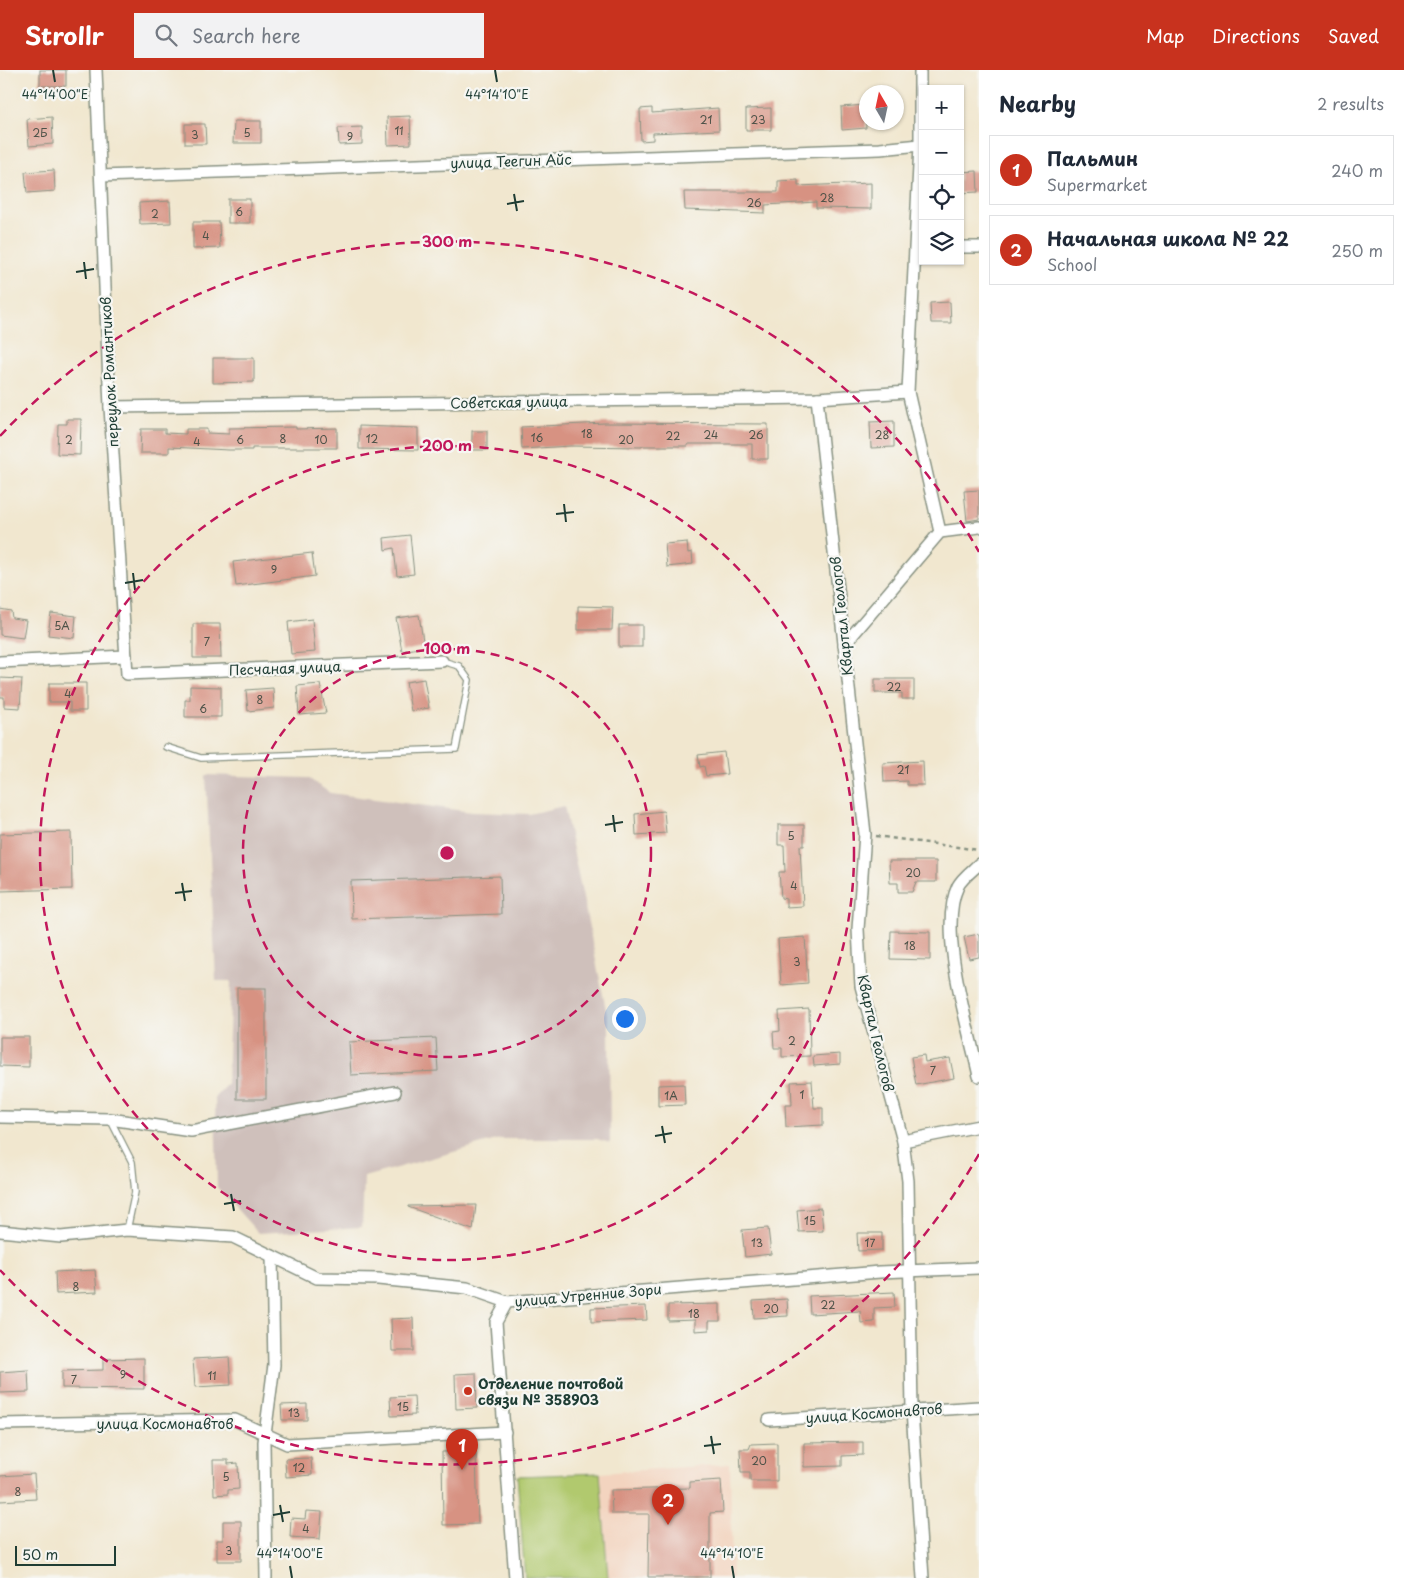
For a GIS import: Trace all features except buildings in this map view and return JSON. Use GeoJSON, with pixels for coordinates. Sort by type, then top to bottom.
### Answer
{"type":"FeatureCollection","features":[{"type":"Feature","properties":{"kind":"street","name":"переулок Романтиков"},"geometry":{"type":"LineString","coordinates":[[96,70],[110,407],[127,674]]}},
{"type":"Feature","properties":{"kind":"street"},"geometry":{"type":"LineString","coordinates":[[920,70],[920,130]]}},
{"type":"Feature","properties":{"kind":"street","name":"улица Теегин Айс"},"geometry":{"type":"LineString","coordinates":[[101,176],[870,149],[919,145]]}},
{"type":"Feature","properties":{"kind":"street"},"geometry":{"type":"LineString","coordinates":[[919,220],[920,175]]}},
{"type":"Feature","properties":{"kind":"street"},"geometry":{"type":"LineString","coordinates":[[919,247],[908,392],[940,532]]}},
{"type":"Feature","properties":{"kind":"street"},"geometry":{"type":"LineString","coordinates":[[964,247],[979,248]]}},
{"type":"Feature","properties":{"kind":"street","name":"Советская улица"},"geometry":{"type":"LineString","coordinates":[[110,407],[817,398],[908,392]]}},
{"type":"Feature","properties":{"kind":"street","name":"Квартал Геологов"},"geometry":{"type":"LineString","coordinates":[[817,398],[865,834],[858,929],[862,986],[903,1141],[908,1181],[908,1271],[912,1410],[923,1578]]}},
{"type":"Feature","properties":{"kind":"street"},"geometry":{"type":"LineString","coordinates":[[844,645],[940,532],[979,528]]}},
{"type":"Feature","properties":{"kind":"street"},"geometry":{"type":"LineString","coordinates":[[0,662],[126,656]]}},
{"type":"Feature","properties":{"kind":"street","name":"Песчаная улица"},"geometry":{"type":"LineString","coordinates":[[127,674],[442,661]]}},
{"type":"Feature","properties":{"kind":"street"},"geometry":{"type":"LineString","coordinates":[[979,864],[958,886],[951,916],[954,962],[979,1076]]}},
{"type":"Feature","properties":{"kind":"street"},"geometry":{"type":"LineString","coordinates":[[0,1117],[110,1119],[192,1131],[395,1092]]}},
{"type":"Feature","properties":{"kind":"street"},"geometry":{"type":"LineString","coordinates":[[903,1141],[979,1126]]}},
{"type":"Feature","properties":{"kind":"street","name":"улица Утренние Зори"},"geometry":{"type":"LineString","coordinates":[[0,1231],[61,1237],[127,1230],[233,1237],[317,1278],[378,1278],[466,1288],[507,1302],[908,1271],[979,1268]]}},
{"type":"Feature","properties":{"kind":"street"},"geometry":{"type":"LineString","coordinates":[[266,1578],[265,1434],[274,1365],[272,1256]]}},
{"type":"Feature","properties":{"kind":"street"},"geometry":{"type":"LineString","coordinates":[[507,1302],[496,1322],[515,1578]]}},
{"type":"Feature","properties":{"kind":"street","name":"улица Космонавтов"},"geometry":{"type":"LineString","coordinates":[[769,1420],[979,1407]]}},
{"type":"Feature","properties":{"kind":"street","name":"улица Космонавтов"},"geometry":{"type":"LineString","coordinates":[[0,1424],[235,1420],[287,1444],[505,1432]]}},
{"type":"Feature","properties":{"kind":"lane"},"geometry":{"type":"LineString","coordinates":[[166,747],[201,758],[456,749],[469,680],[459,666],[442,661]]}},
{"type":"Feature","properties":{"kind":"lane"},"geometry":{"type":"LineString","coordinates":[[110,1119],[132,1162],[136,1192],[127,1230]]}},
{"type":"Feature","properties":{"kind":"path"},"geometry":{"type":"LineString","coordinates":[[865,834],[979,850]]}},
{"type":"Feature","properties":{"kind":"shaded area"},"geometry":{"type":"Polygon","coordinates":[[[206,775],[308,778],[330,793],[472,812],[529,814],[564,806],[609,1024],[610,1143],[597,1139],[500,1139],[364,1177],[362,1227],[258,1233],[217,1187],[215,1097],[227,1084],[231,981],[216,981],[206,775]]]}},
{"type":"Feature","properties":{"kind":"shaded area"},"geometry":{"type":"Polygon","coordinates":[[[730,1464],[732,1578],[608,1578],[600,1473],[730,1464]]]}},
{"type":"Feature","properties":{"kind":"green space"},"geometry":{"type":"Polygon","coordinates":[[[600,1473],[608,1578],[525,1578],[517,1476],[600,1473]]]}},
{"type":"Feature","properties":{"kind":"place","name":"Отделение почтовой связи № 358903"},"geometry":{"type":"Point","coordinates":[468,1391]}},
{"type":"Feature","properties":{"kind":"place","name":"Пальмин"},"geometry":{"type":"Point","coordinates":[462,1470]}},
{"type":"Feature","properties":{"kind":"place","name":"Начальная школа № 22"},"geometry":{"type":"Point","coordinates":[668,1525]}}]}
